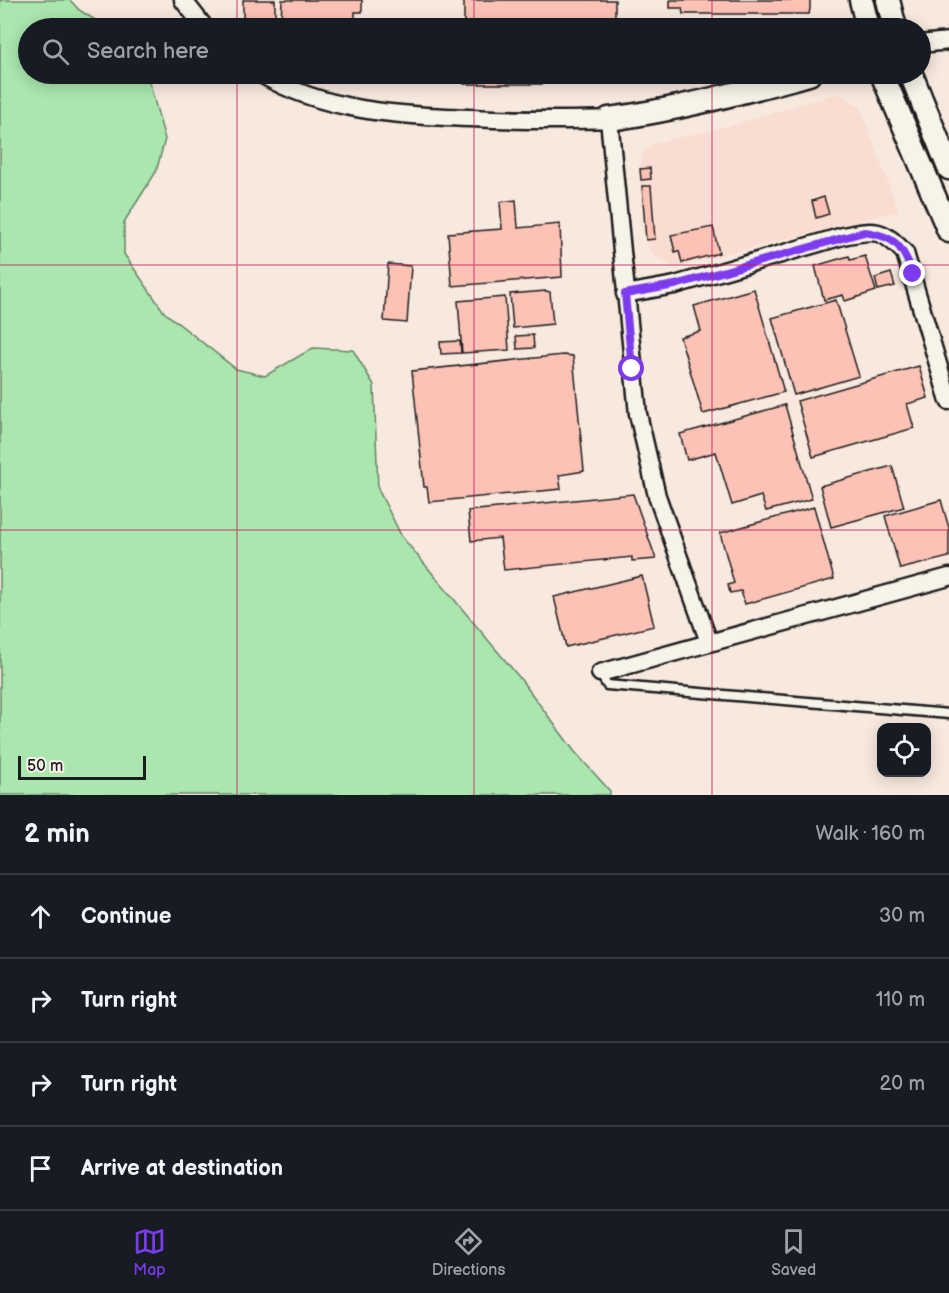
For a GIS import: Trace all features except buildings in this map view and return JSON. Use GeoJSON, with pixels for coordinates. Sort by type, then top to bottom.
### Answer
{"type":"FeatureCollection","features":[{"type":"Feature","properties":{"kind":"street"},"geometry":{"type":"LineString","coordinates":[[183,0],[198,18]]}},
{"type":"Feature","properties":{"kind":"street"},"geometry":{"type":"LineString","coordinates":[[861,0],[866,18]]}},
{"type":"Feature","properties":{"kind":"street"},"geometry":{"type":"LineString","coordinates":[[888,0],[892,18]]}},
{"type":"Feature","properties":{"kind":"street"},"geometry":{"type":"LineString","coordinates":[[931,43],[949,40]]}},
{"type":"Feature","properties":{"kind":"street"},"geometry":{"type":"LineString","coordinates":[[282,84],[306,95],[366,110],[553,121],[609,119],[655,113],[772,84]]}},
{"type":"Feature","properties":{"kind":"street"},"geometry":{"type":"LineString","coordinates":[[886,84],[949,231]]}},
{"type":"Feature","properties":{"kind":"street"},"geometry":{"type":"LineString","coordinates":[[915,84],[949,168]]}},
{"type":"Feature","properties":{"kind":"street"},"geometry":{"type":"LineString","coordinates":[[609,119],[638,414],[657,496],[709,642]]}},
{"type":"Feature","properties":{"kind":"street"},"geometry":{"type":"LineString","coordinates":[[625,294],[675,285],[843,236],[864,232],[887,235],[905,253],[949,401]]}},
{"type":"Feature","properties":{"kind":"street"},"geometry":{"type":"LineString","coordinates":[[600,674],[949,577]]}},
{"type":"Feature","properties":{"kind":"lane"},"geometry":{"type":"LineString","coordinates":[[600,674],[607,684],[949,714]]}},
{"type":"Feature","properties":{"kind":"shaded area"},"geometry":{"type":"Polygon","coordinates":[[[831,95],[841,95],[860,106],[899,211],[679,266],[672,267],[651,254],[644,235],[639,170],[643,154],[651,144],[736,124],[831,95]]]}},
{"type":"Feature","properties":{"kind":"green space"},"geometry":{"type":"Polygon","coordinates":[[[0,0],[70,0],[79,10],[92,18],[18,18],[18,84],[150,84],[165,139],[156,172],[124,222],[124,254],[164,312],[236,369],[265,376],[313,348],[353,350],[374,385],[378,489],[402,537],[519,677],[575,752],[610,791],[610,795],[0,795],[0,0]]]}},
{"type":"Feature","properties":{"kind":"route"},"geometry":{"type":"LineString","coordinates":[[632,369],[625,294],[675,285],[843,236],[864,232],[887,235],[905,253],[913,274]]}}]}
